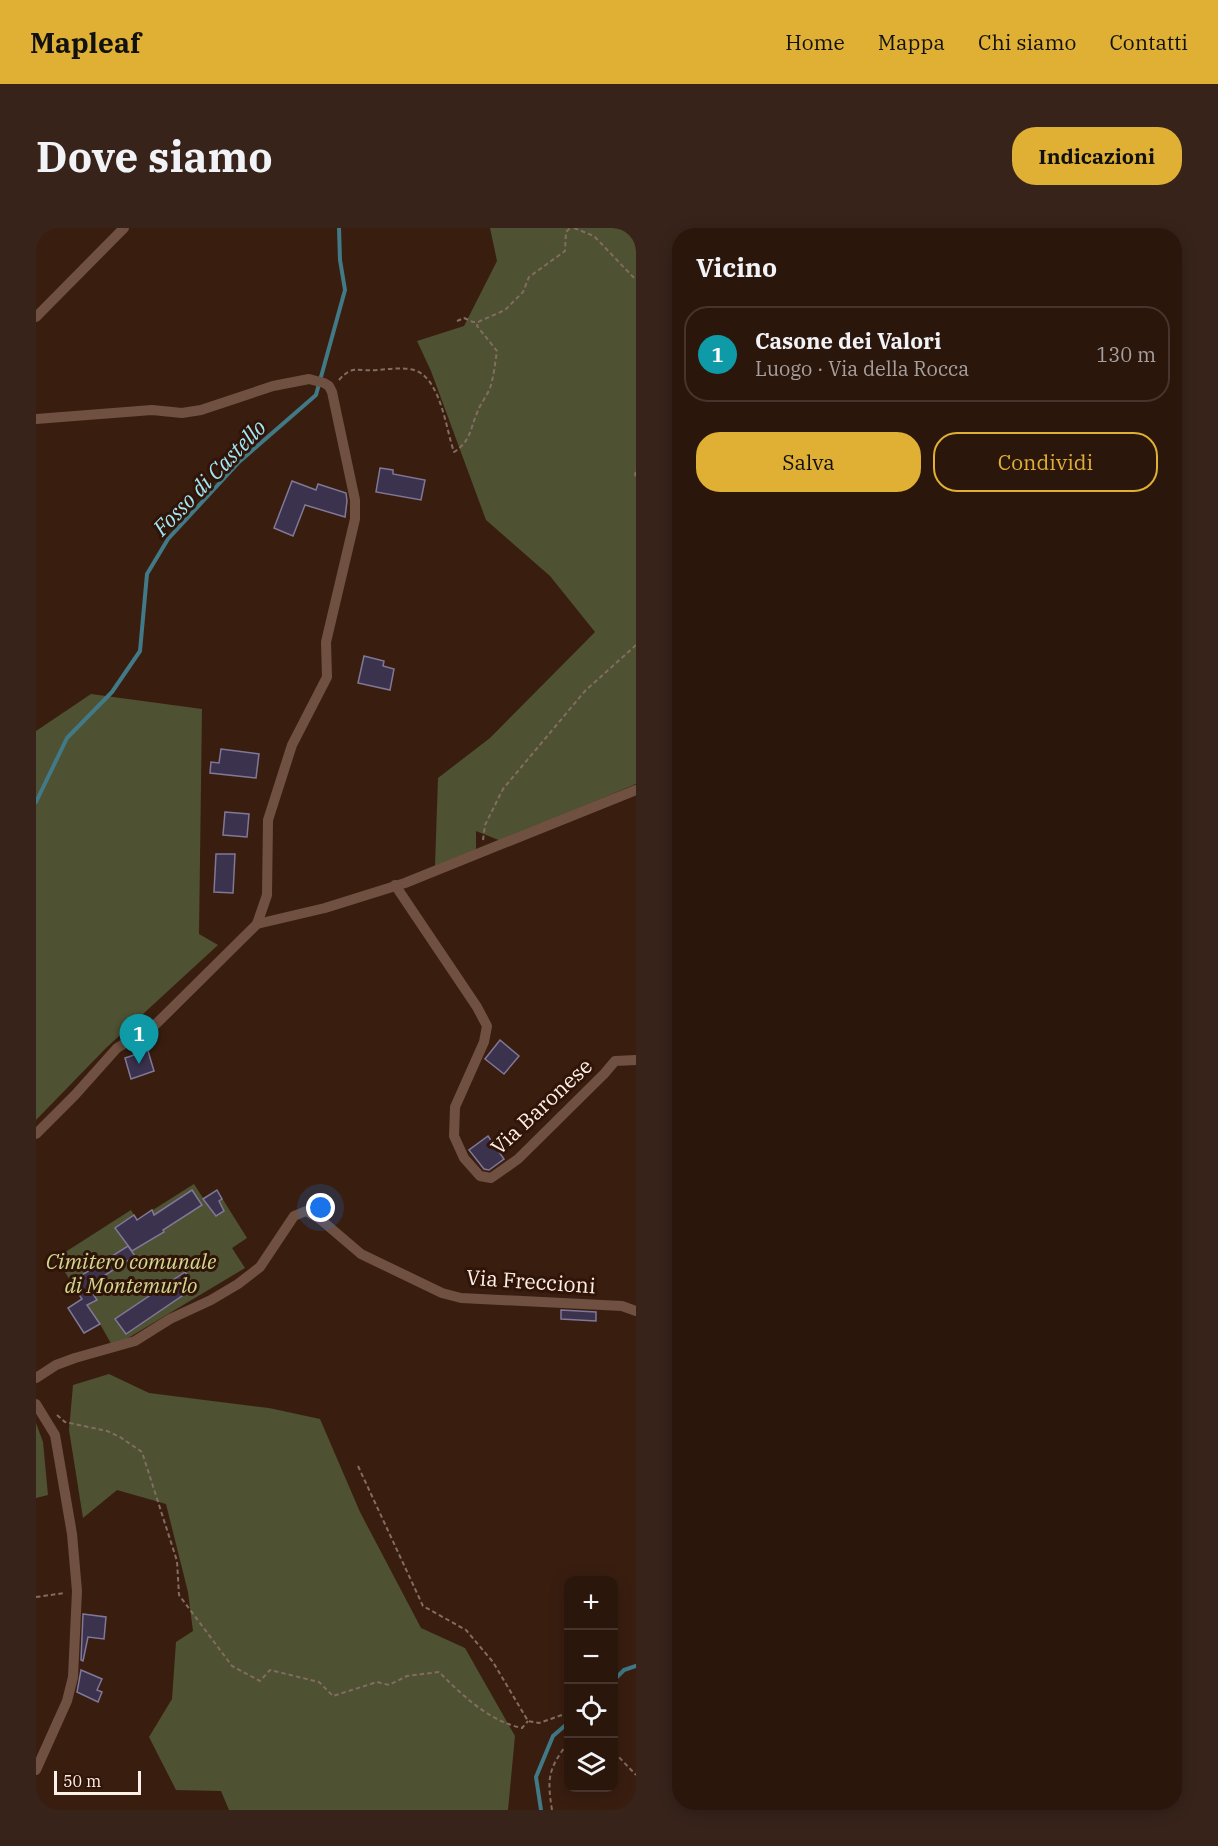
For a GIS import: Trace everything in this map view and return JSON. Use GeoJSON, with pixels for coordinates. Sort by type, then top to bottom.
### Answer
{"type":"FeatureCollection","features":[{"type":"Feature","properties":{"kind":"street"},"geometry":{"type":"LineString","coordinates":[[36,317],[124,228]]}},
{"type":"Feature","properties":{"kind":"street"},"geometry":{"type":"LineString","coordinates":[[36,419],[152,410],[182,413],[201,410],[273,386],[309,379],[326,384],[355,500],[355,519],[326,642],[327,677],[292,745],[268,820],[267,896],[257,924],[154,1026],[117,1048],[36,1134]]}},
{"type":"Feature","properties":{"kind":"street"},"geometry":{"type":"LineString","coordinates":[[257,924],[325,908],[395,885],[481,854],[636,790]]}},
{"type":"Feature","properties":{"kind":"street","name":"Via Baronese"},"geometry":{"type":"LineString","coordinates":[[395,885],[477,1007],[486,1026],[484,1042],[455,1107],[454,1136],[464,1158],[480,1176],[492,1178],[518,1159],[615,1061],[636,1060]]}},
{"type":"Feature","properties":{"kind":"street","name":"Via Freccioni"},"geometry":{"type":"LineString","coordinates":[[36,1378],[56,1365],[135,1341],[170,1319],[211,1300],[238,1284],[260,1267],[294,1216],[306,1211],[320,1218],[361,1254],[442,1293],[461,1298],[622,1306],[636,1311]]}},
{"type":"Feature","properties":{"kind":"street"},"geometry":{"type":"LineString","coordinates":[[36,1404],[55,1434],[72,1534],[77,1591],[73,1677],[67,1701],[36,1770]]}},
{"type":"Feature","properties":{"kind":"path"},"geometry":{"type":"LineString","coordinates":[[457,321],[464,318],[478,322],[505,310],[523,292],[529,277],[565,251],[566,232],[570,228]]}},
{"type":"Feature","properties":{"kind":"path"},"geometry":{"type":"LineString","coordinates":[[574,228],[594,236],[636,280]]}},
{"type":"Feature","properties":{"kind":"path"},"geometry":{"type":"LineString","coordinates":[[326,384],[338,381],[346,371],[351,369],[372,371],[402,368],[417,371],[435,389],[454,452],[464,446],[469,436],[477,413],[490,389],[494,370],[497,351],[477,326],[478,322]]}},
{"type":"Feature","properties":{"kind":"path"},"geometry":{"type":"LineString","coordinates":[[636,472],[636,478]]}},
{"type":"Feature","properties":{"kind":"path"},"geometry":{"type":"LineString","coordinates":[[481,854],[484,825],[503,789],[585,691],[636,645]]}},
{"type":"Feature","properties":{"kind":"path"},"geometry":{"type":"LineString","coordinates":[[50,1410],[64,1422],[107,1431],[142,1452],[177,1561],[179,1595],[232,1666],[260,1681],[270,1670],[319,1682],[333,1696],[376,1682],[389,1685],[407,1676],[439,1672],[462,1695],[489,1714],[509,1725],[522,1728],[528,1721]]}},
{"type":"Feature","properties":{"kind":"path"},"geometry":{"type":"LineString","coordinates":[[358,1466],[423,1606],[466,1630],[493,1662],[528,1721],[539,1723],[564,1715]]}},
{"type":"Feature","properties":{"kind":"path"},"geometry":{"type":"LineString","coordinates":[[36,1597],[77,1591]]}},
{"type":"Feature","properties":{"kind":"path"},"geometry":{"type":"LineString","coordinates":[[552,1810],[549,1789],[552,1766],[564,1749]]}},
{"type":"Feature","properties":{"kind":"path"},"geometry":{"type":"LineString","coordinates":[[618,1756],[636,1774]]}},
{"type":"Feature","properties":{"kind":"green space"},"geometry":{"type":"Polygon","coordinates":[[[490,228],[636,228],[636,784],[501,841],[476,831],[476,851],[435,866],[438,778],[490,738],[595,632],[550,576],[486,520],[431,371],[417,341],[464,326],[497,261],[490,228]]]}},
{"type":"Feature","properties":{"kind":"green space"},"geometry":{"type":"Polygon","coordinates":[[[91,694],[202,709],[199,934],[218,945],[106,1048],[36,1120],[36,731],[91,694]]]}},
{"type":"Feature","properties":{"kind":"green space","name":"Cimitero comunale di Montemurlo"},"geometry":{"type":"Polygon","coordinates":[[[194,1184],[203,1198],[217,1190],[247,1238],[232,1248],[245,1268],[113,1347],[100,1324],[84,1334],[68,1308],[82,1299],[56,1258],[131,1210],[137,1220],[194,1184]]]}},
{"type":"Feature","properties":{"kind":"green space"},"geometry":{"type":"Polygon","coordinates":[[[109,1374],[149,1393],[269,1408],[320,1419],[360,1512],[421,1628],[465,1648],[515,1736],[508,1810],[229,1810],[221,1791],[176,1790],[149,1737],[172,1699],[176,1642],[193,1631],[188,1592],[166,1504],[117,1490],[83,1518],[69,1430],[73,1385],[109,1374]]]}},
{"type":"Feature","properties":{"kind":"green space"},"geometry":{"type":"Polygon","coordinates":[[[36,1423],[43,1442],[48,1495],[36,1498],[36,1423]]]}},
{"type":"Feature","properties":{"kind":"building"},"geometry":{"type":"Polygon","coordinates":[[[380,468],[393,470],[393,474],[425,480],[421,500],[376,492],[380,468]]]}},
{"type":"Feature","properties":{"kind":"building"},"geometry":{"type":"Polygon","coordinates":[[[292,481],[316,490],[318,484],[346,493],[345,517],[305,505],[293,536],[274,528],[292,481]]]}},
{"type":"Feature","properties":{"kind":"building"},"geometry":{"type":"Polygon","coordinates":[[[364,656],[384,661],[383,666],[394,669],[390,690],[358,683],[364,656]]]}},
{"type":"Feature","properties":{"kind":"building"},"geometry":{"type":"Polygon","coordinates":[[[221,749],[259,754],[256,778],[210,773],[211,762],[219,763],[221,749]]]}},
{"type":"Feature","properties":{"kind":"building"},"geometry":{"type":"Polygon","coordinates":[[[225,812],[249,814],[247,837],[223,835],[225,812]]]}},
{"type":"Feature","properties":{"kind":"building"},"geometry":{"type":"Polygon","coordinates":[[[216,854],[235,854],[233,893],[214,892],[216,854]]]}},
{"type":"Feature","properties":{"kind":"building"},"geometry":{"type":"Polygon","coordinates":[[[146,1039],[151,1048],[148,1051],[154,1071],[131,1079],[125,1058],[137,1054],[134,1047],[146,1039]]]}},
{"type":"Feature","properties":{"kind":"building"},"geometry":{"type":"Polygon","coordinates":[[[500,1040],[519,1056],[504,1074],[485,1059],[500,1040]]]}},
{"type":"Feature","properties":{"kind":"building"},"geometry":{"type":"Polygon","coordinates":[[[488,1136],[504,1159],[489,1170],[484,1169],[469,1150],[488,1136]]]}},
{"type":"Feature","properties":{"kind":"building"},"geometry":{"type":"Polygon","coordinates":[[[192,1190],[202,1205],[132,1251],[115,1228],[134,1215],[137,1220],[152,1210],[154,1215],[192,1190]]]}},
{"type":"Feature","properties":{"kind":"building"},"geometry":{"type":"Polygon","coordinates":[[[217,1190],[222,1199],[219,1201],[224,1211],[216,1216],[203,1199],[217,1190]]]}},
{"type":"Feature","properties":{"kind":"building"},"geometry":{"type":"Polygon","coordinates":[[[128,1246],[135,1256],[88,1286],[97,1300],[87,1305],[100,1324],[84,1333],[68,1308],[82,1299],[71,1282],[128,1246]]]}},
{"type":"Feature","properties":{"kind":"building"},"geometry":{"type":"Polygon","coordinates":[[[185,1272],[195,1287],[126,1334],[115,1319],[185,1272]]]}},
{"type":"Feature","properties":{"kind":"building"},"geometry":{"type":"Polygon","coordinates":[[[561,1310],[596,1312],[596,1321],[561,1319],[561,1310]]]}},
{"type":"Feature","properties":{"kind":"building"},"geometry":{"type":"Polygon","coordinates":[[[83,1614],[106,1617],[104,1639],[88,1637],[83,1661],[81,1660],[83,1614]]]}},
{"type":"Feature","properties":{"kind":"building"},"geometry":{"type":"Polygon","coordinates":[[[81,1670],[102,1679],[97,1690],[102,1692],[98,1702],[77,1692],[81,1670]]]}},
{"type":"Feature","properties":{"kind":"waterway","name":"Fosso di Castello"},"geometry":{"type":"LineString","coordinates":[[36,802],[67,738],[112,692],[140,651],[147,574],[168,539],[239,462],[316,395],[345,290],[340,260],[339,228]]}},
{"type":"Feature","properties":{"kind":"waterway"},"geometry":{"type":"LineString","coordinates":[[618,1676],[624,1670],[636,1666]]}},
{"type":"Feature","properties":{"kind":"waterway"},"geometry":{"type":"LineString","coordinates":[[541,1810],[536,1777],[553,1736],[564,1726]]}},
{"type":"Feature","properties":{"kind":"place","name":"Casone dei Valori"},"geometry":{"type":"Point","coordinates":[139,1064]}}]}
